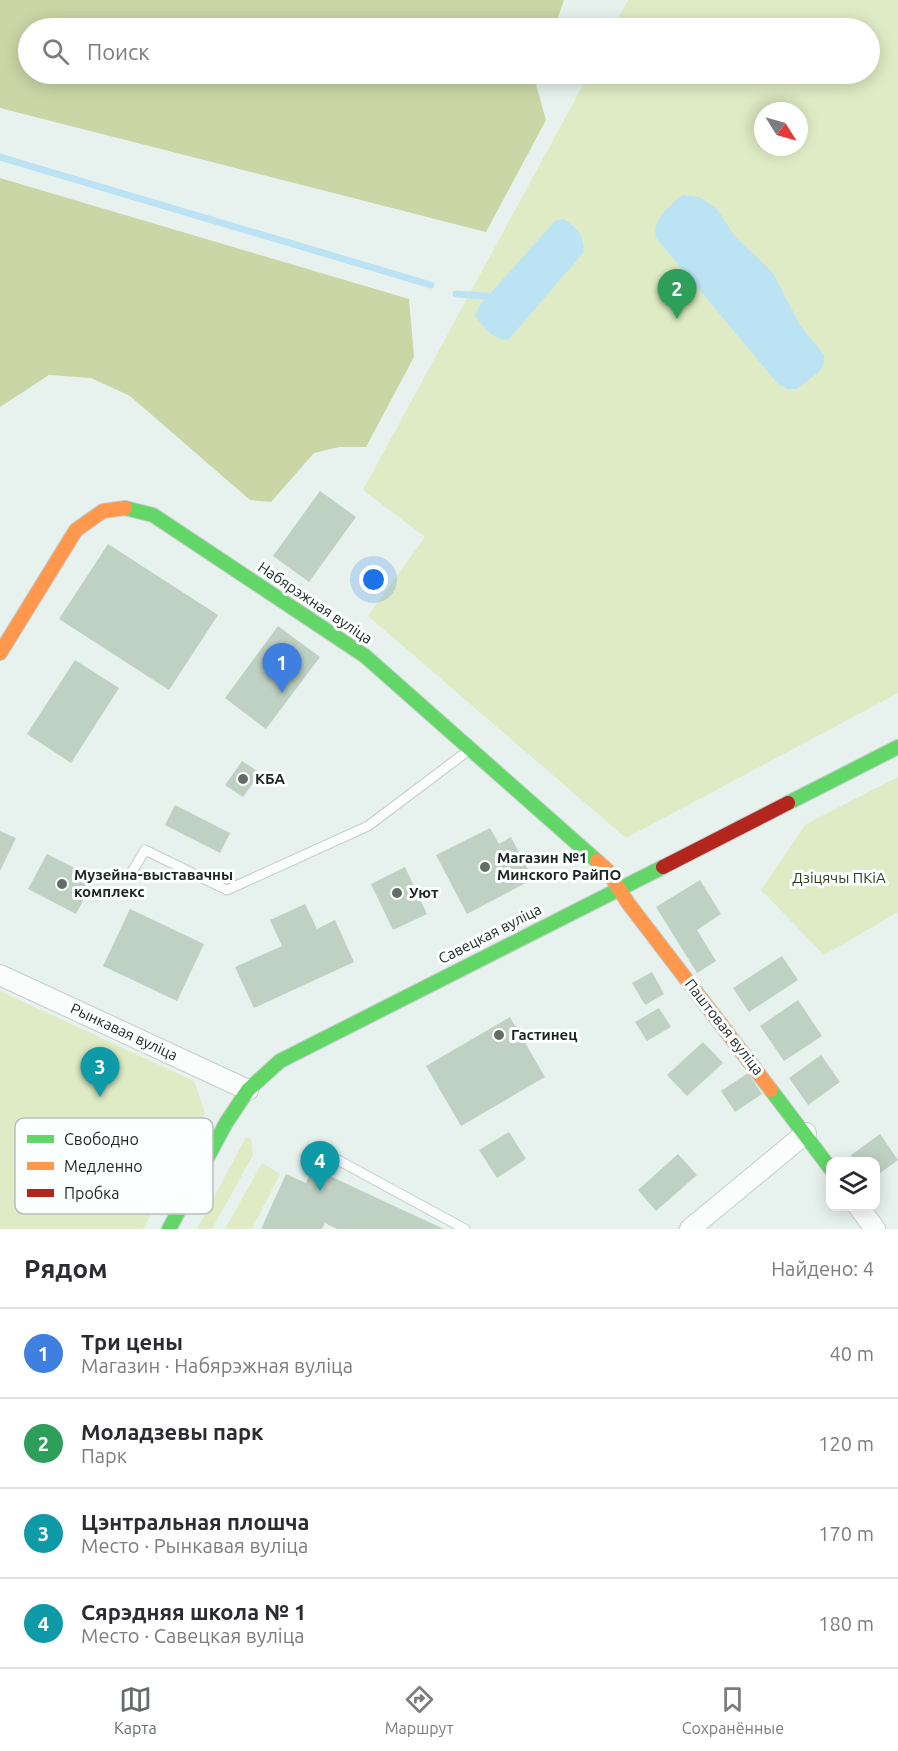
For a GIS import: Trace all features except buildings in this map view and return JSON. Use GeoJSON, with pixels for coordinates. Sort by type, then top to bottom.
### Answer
{"type":"FeatureCollection","features":[{"type":"Feature","properties":{"kind":"street","name":"Набярэжная вуліца"},"geometry":{"type":"LineString","coordinates":[[0,653],[76,530],[91,517],[110,508],[134,508],[153,515],[365,656],[607,870],[618,887]]}},
{"type":"Feature","properties":{"kind":"street","name":"Савецкая вуліца"},"geometry":{"type":"LineString","coordinates":[[213,1147],[248,1090],[280,1061],[618,887],[898,747]]}},
{"type":"Feature","properties":{"kind":"street","name":"Паштовая вуліца"},"geometry":{"type":"LineString","coordinates":[[618,887],[826,1161]]}},
{"type":"Feature","properties":{"kind":"street","name":"Рынкавая вуліца"},"geometry":{"type":"LineString","coordinates":[[0,975],[248,1090]]}},
{"type":"Feature","properties":{"kind":"street"},"geometry":{"type":"LineString","coordinates":[[690,1229],[806,1134]]}},
{"type":"Feature","properties":{"kind":"street"},"geometry":{"type":"LineString","coordinates":[[861,1211],[874,1229]]}},
{"type":"Feature","properties":{"kind":"street","name":"Савецкая вуліца"},"geometry":{"type":"LineString","coordinates":[[169,1229],[177,1214]]}},
{"type":"Feature","properties":{"kind":"lane"},"geometry":{"type":"LineString","coordinates":[[130,875],[145,850],[227,890],[368,826],[469,750]]}},
{"type":"Feature","properties":{"kind":"lane"},"geometry":{"type":"LineString","coordinates":[[338,1160],[465,1229]]}},
{"type":"Feature","properties":{"kind":"green space"},"geometry":{"type":"Polygon","coordinates":[[[0,0],[564,0],[558,18],[18,18],[18,84],[536,84],[546,120],[486,232],[0,108],[0,0]]]}},
{"type":"Feature","properties":{"kind":"green space"},"geometry":{"type":"Polygon","coordinates":[[[628,0],[898,0],[898,693],[626,838],[368,616],[425,537],[363,490],[584,84],[880,84],[880,18],[618,18],[628,0]]]}},
{"type":"Feature","properties":{"kind":"green space"},"geometry":{"type":"Polygon","coordinates":[[[0,178],[409,299],[414,357],[366,447],[339,447],[314,453],[271,502],[250,500],[130,396],[91,378],[49,375],[0,407],[0,178]]]}},
{"type":"Feature","properties":{"kind":"green space","name":"Дзіцячы ПКіА"},"geometry":{"type":"Polygon","coordinates":[[[898,777],[898,912],[824,955],[761,890],[806,824],[898,777]]]}},
{"type":"Feature","properties":{"kind":"green space"},"geometry":{"type":"Polygon","coordinates":[[[0,991],[194,1081],[205,1113],[202,1118],[15,1118],[15,1214],[151,1214],[143,1229],[0,1229],[0,991]]]}},
{"type":"Feature","properties":{"kind":"green space"},"geometry":{"type":"Polygon","coordinates":[[[246,1137],[251,1139],[253,1155],[212,1229],[197,1229],[205,1214],[213,1214],[213,1199],[246,1137]]]}},
{"type":"Feature","properties":{"kind":"green space"},"geometry":{"type":"Polygon","coordinates":[[[262,1163],[280,1174],[252,1229],[225,1229],[262,1163]]]}},
{"type":"Feature","properties":{"kind":"water"},"geometry":{"type":"Polygon","coordinates":[[[682,195],[699,197],[717,209],[734,235],[773,273],[800,325],[824,355],[824,363],[819,372],[796,389],[787,389],[778,384],[656,238],[655,231],[659,219],[682,195]]]}},
{"type":"Feature","properties":{"kind":"water"},"geometry":{"type":"Polygon","coordinates":[[[563,219],[579,233],[583,242],[583,253],[509,339],[494,336],[475,316],[479,306],[555,221],[563,219]]]}},
{"type":"Feature","properties":{"kind":"waterway"},"geometry":{"type":"LineString","coordinates":[[0,157],[431,285]]}},
{"type":"Feature","properties":{"kind":"waterway"},"geometry":{"type":"LineString","coordinates":[[456,294],[487,296]]}},
{"type":"Feature","properties":{"kind":"traffic: fast"},"geometry":{"type":"LineString","coordinates":[[125,508],[153,515],[365,656],[597,861]]}},
{"type":"Feature","properties":{"kind":"traffic: fast"},"geometry":{"type":"LineString","coordinates":[[788,803],[898,747]]}},
{"type":"Feature","properties":{"kind":"traffic: fast"},"geometry":{"type":"LineString","coordinates":[[213,1147],[248,1090],[280,1061],[663,867]]}},
{"type":"Feature","properties":{"kind":"traffic: fast"},"geometry":{"type":"LineString","coordinates":[[771,1090],[826,1163]]}},
{"type":"Feature","properties":{"kind":"traffic: fast"},"geometry":{"type":"LineString","coordinates":[[169,1229],[177,1214]]}},
{"type":"Feature","properties":{"kind":"traffic: slow"},"geometry":{"type":"LineString","coordinates":[[0,653],[76,530],[103,511],[125,508]]}},
{"type":"Feature","properties":{"kind":"traffic: slow"},"geometry":{"type":"LineString","coordinates":[[597,861],[607,870],[628,903],[771,1090]]}},
{"type":"Feature","properties":{"kind":"traffic: jam"},"geometry":{"type":"LineString","coordinates":[[663,867],[788,803]]}},
{"type":"Feature","properties":{"kind":"place","name":"Моладзевы парк"},"geometry":{"type":"Point","coordinates":[677,319]}},
{"type":"Feature","properties":{"kind":"place","name":"Три цены"},"geometry":{"type":"Point","coordinates":[282,693]}},
{"type":"Feature","properties":{"kind":"place","name":"КБА"},"geometry":{"type":"Point","coordinates":[243,779]}},
{"type":"Feature","properties":{"kind":"place","name":"Магазин №1 Минского РайПО"},"geometry":{"type":"Point","coordinates":[485,867]}},
{"type":"Feature","properties":{"kind":"place","name":"Музейна-выставачны комплекс"},"geometry":{"type":"Point","coordinates":[62,884]}},
{"type":"Feature","properties":{"kind":"place","name":"Уют"},"geometry":{"type":"Point","coordinates":[397,893]}},
{"type":"Feature","properties":{"kind":"place","name":"Гастинец"},"geometry":{"type":"Point","coordinates":[499,1035]}},
{"type":"Feature","properties":{"kind":"place","name":"Цэнтральная плошча"},"geometry":{"type":"Point","coordinates":[100,1097]}},
{"type":"Feature","properties":{"kind":"place","name":"Сярэдняя школа № 1"},"geometry":{"type":"Point","coordinates":[320,1191]}}]}
